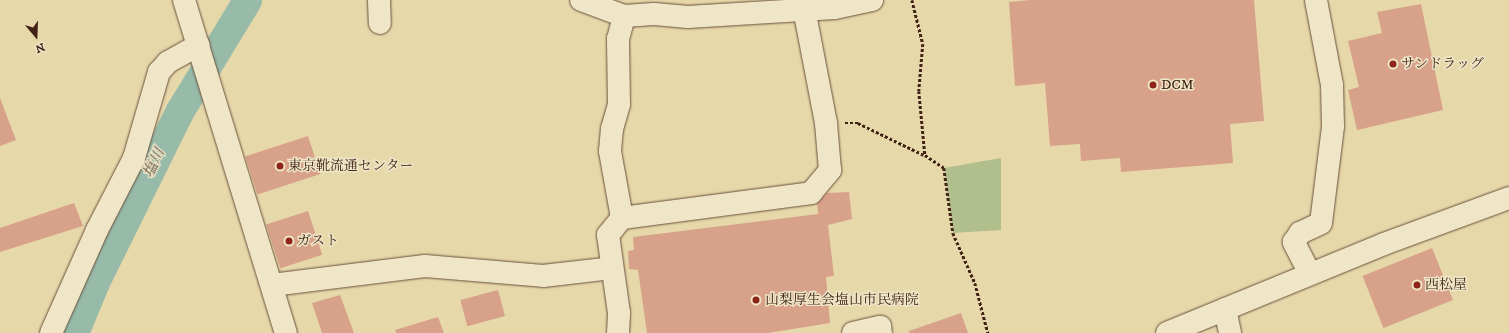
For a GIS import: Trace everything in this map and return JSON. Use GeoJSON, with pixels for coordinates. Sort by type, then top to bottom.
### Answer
{"type":"FeatureCollection","features":[{"type":"Feature","properties":{"kind":"street"},"geometry":{"type":"LineString","coordinates":[[184,0],[218,106],[286,333]]}},
{"type":"Feature","properties":{"kind":"street"},"geometry":{"type":"LineString","coordinates":[[379,0],[380,23]]}},
{"type":"Feature","properties":{"kind":"street"},"geometry":{"type":"LineString","coordinates":[[581,0],[624,16],[654,14],[688,17],[767,6],[804,9],[835,8],[872,0]]}},
{"type":"Feature","properties":{"kind":"street"},"geometry":{"type":"LineString","coordinates":[[1310,274],[1294,242],[1300,233],[1321,223],[1333,126],[1332,85],[1316,0]]}},
{"type":"Feature","properties":{"kind":"street"},"geometry":{"type":"LineString","coordinates":[[618,333],[618,313],[608,235],[622,218],[811,193],[830,170],[826,123],[804,9]]}},
{"type":"Feature","properties":{"kind":"street"},"geometry":{"type":"LineString","coordinates":[[622,218],[610,151],[612,129],[619,104],[618,39],[624,16]]}},
{"type":"Feature","properties":{"kind":"street"},"geometry":{"type":"LineString","coordinates":[[52,333],[97,230],[134,158],[159,72],[168,62],[198,45]]}},
{"type":"Feature","properties":{"kind":"street"},"geometry":{"type":"LineString","coordinates":[[1167,333],[1310,274],[1509,198]]}},
{"type":"Feature","properties":{"kind":"street"},"geometry":{"type":"LineString","coordinates":[[272,285],[425,266],[543,276],[612,268]]}},
{"type":"Feature","properties":{"kind":"street"},"geometry":{"type":"LineString","coordinates":[[1225,309],[1230,333]]}},
{"type":"Feature","properties":{"kind":"street"},"geometry":{"type":"LineString","coordinates":[[853,333],[880,327],[881,333]]}},
{"type":"Feature","properties":{"kind":"path"},"geometry":{"type":"LineString","coordinates":[[912,0],[923,44],[918,90],[924,156]]}},
{"type":"Feature","properties":{"kind":"path"},"geometry":{"type":"LineString","coordinates":[[826,123],[858,123],[924,156],[944,168],[953,233],[974,283],[988,333]]}},
{"type":"Feature","properties":{"kind":"green space"},"geometry":{"type":"Polygon","coordinates":[[[1001,158],[1001,230],[953,233],[944,168],[1001,158]]]}},
{"type":"Feature","properties":{"kind":"building","name":"DCM"},"geometry":{"type":"Polygon","coordinates":[[[1031,0],[1254,0],[1264,121],[1230,124],[1233,163],[1121,172],[1120,158],[1081,161],[1080,144],[1050,146],[1045,83],[1015,86],[1009,2],[1031,0]]]}},
{"type":"Feature","properties":{"kind":"building","name":"サンドラッグ"},"geometry":{"type":"Polygon","coordinates":[[[1421,4],[1443,110],[1357,130],[1348,90],[1359,87],[1348,41],[1382,33],[1377,12],[1421,4]]]}},
{"type":"Feature","properties":{"kind":"building"},"geometry":{"type":"Polygon","coordinates":[[[0,98],[16,140],[0,146],[0,98]]]}},
{"type":"Feature","properties":{"kind":"building","name":"東京靴流通センター"},"geometry":{"type":"Polygon","coordinates":[[[308,136],[320,174],[258,194],[245,156],[308,136]]]}},
{"type":"Feature","properties":{"kind":"building"},"geometry":{"type":"Polygon","coordinates":[[[849,192],[852,219],[828,225],[834,276],[826,277],[830,323],[768,333],[647,333],[638,270],[629,269],[628,251],[634,250],[633,237],[818,214],[817,203],[827,193],[849,192]]]}},
{"type":"Feature","properties":{"kind":"building"},"geometry":{"type":"Polygon","coordinates":[[[74,203],[83,226],[0,252],[0,228],[74,203]]]}},
{"type":"Feature","properties":{"kind":"building","name":"ガスト"},"geometry":{"type":"Polygon","coordinates":[[[308,211],[322,255],[280,268],[266,225],[308,211]]]}},
{"type":"Feature","properties":{"kind":"building"},"geometry":{"type":"Polygon","coordinates":[[[1432,248],[1453,300],[1383,328],[1362,276],[1432,248]]]}},
{"type":"Feature","properties":{"kind":"building"},"geometry":{"type":"Polygon","coordinates":[[[498,290],[505,316],[467,326],[460,300],[498,290]]]}},
{"type":"Feature","properties":{"kind":"building"},"geometry":{"type":"Polygon","coordinates":[[[340,295],[354,333],[322,333],[312,303],[340,295]]]}},
{"type":"Feature","properties":{"kind":"building"},"geometry":{"type":"Polygon","coordinates":[[[961,313],[968,333],[909,333],[909,331],[961,313]]]}},
{"type":"Feature","properties":{"kind":"building"},"geometry":{"type":"Polygon","coordinates":[[[438,317],[444,333],[396,333],[395,330],[438,317]]]}},
{"type":"Feature","properties":{"kind":"waterway","name":"塩川"},"geometry":{"type":"LineString","coordinates":[[74,333],[95,282],[179,112],[247,0]]}},
{"type":"Feature","properties":{"kind":"place","name":"サンドラッグ"},"geometry":{"type":"Point","coordinates":[1393,64]}},
{"type":"Feature","properties":{"kind":"place","name":"DCM"},"geometry":{"type":"Point","coordinates":[1153,85]}},
{"type":"Feature","properties":{"kind":"place","name":"東京靴流通センター"},"geometry":{"type":"Point","coordinates":[280,166]}},
{"type":"Feature","properties":{"kind":"place","name":"ガスト"},"geometry":{"type":"Point","coordinates":[289,241]}},
{"type":"Feature","properties":{"kind":"place","name":"西松屋"},"geometry":{"type":"Point","coordinates":[1417,285]}},
{"type":"Feature","properties":{"kind":"place","name":"山梨厚生会塩山市民病院"},"geometry":{"type":"Point","coordinates":[756,300]}}]}
